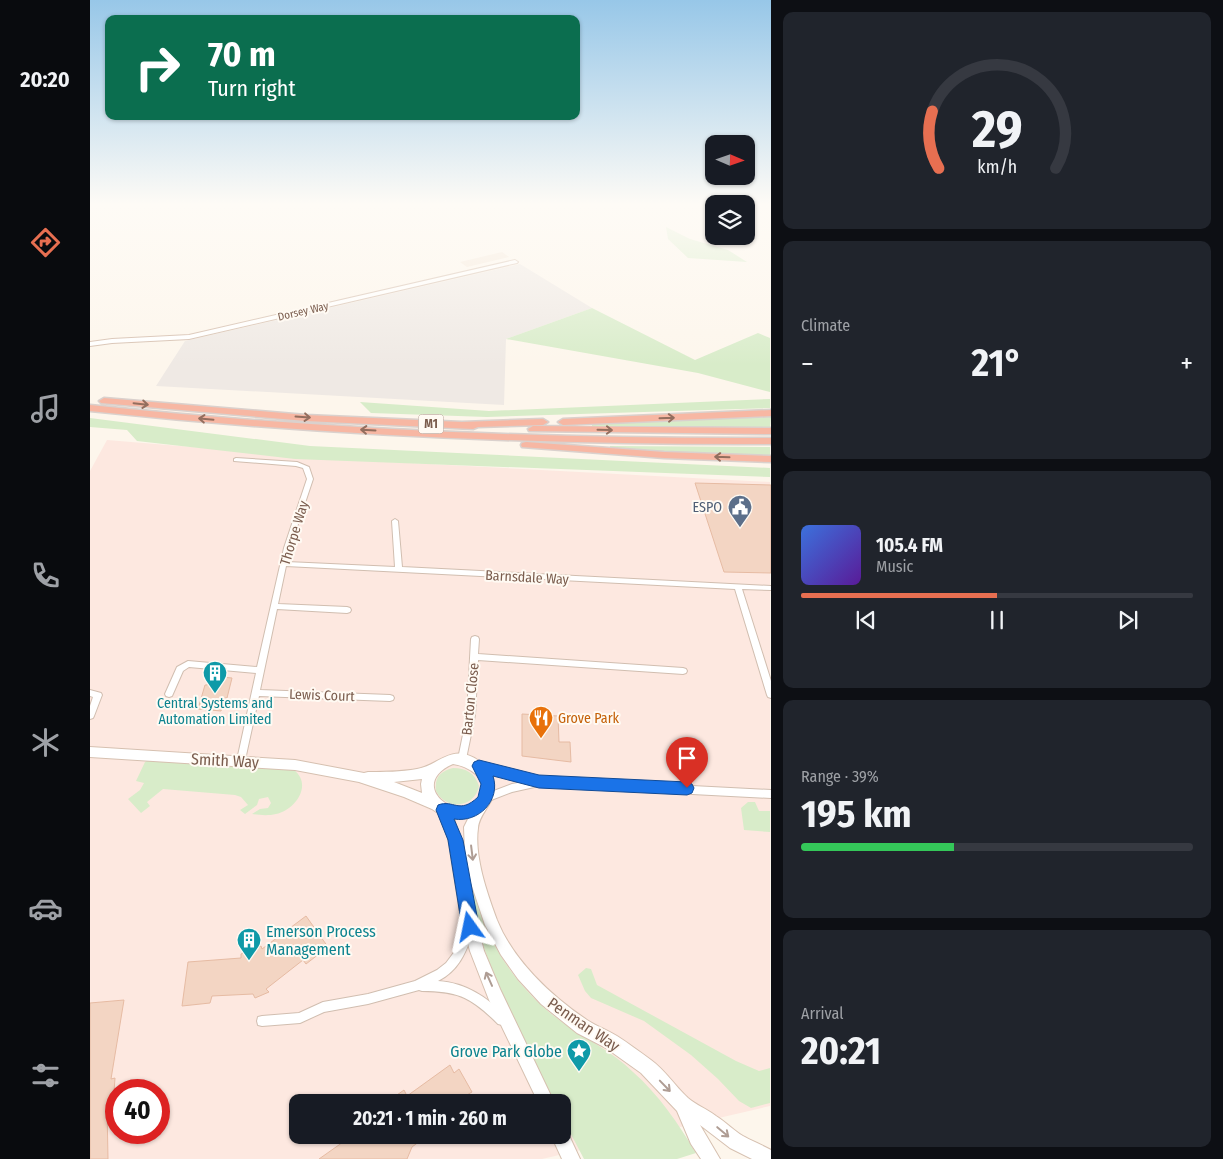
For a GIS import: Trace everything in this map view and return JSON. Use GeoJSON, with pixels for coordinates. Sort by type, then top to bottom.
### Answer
{"type":"FeatureCollection","features":[{"type":"Feature","properties":{"kind":"highway","name":"M1"},"geometry":{"type":"LineString","coordinates":[[91,402],[408,423],[596,430],[770,431]]}},
{"type":"Feature","properties":{"kind":"highway","name":"M1"},"geometry":{"type":"LineString","coordinates":[[91,402],[246,422],[416,433],[612,439],[770,441]]}},
{"type":"Feature","properties":{"kind":"highway"},"geometry":{"type":"LineString","coordinates":[[408,423],[502,424],[770,413]]}},
{"type":"Feature","properties":{"kind":"highway"},"geometry":{"type":"LineString","coordinates":[[416,433],[595,450],[770,459]]}},
{"type":"Feature","properties":{"kind":"street","name":"Dorsey Way"},"geometry":{"type":"LineString","coordinates":[[90,344],[189,337],[515,262]]}},
{"type":"Feature","properties":{"kind":"street","name":"Thorpe Way"},"geometry":{"type":"LineString","coordinates":[[236,460],[306,466],[310,479],[284,564],[241,760]]}},
{"type":"Feature","properties":{"kind":"street"},"geometry":{"type":"LineString","coordinates":[[395,521],[399,570]]}},
{"type":"Feature","properties":{"kind":"street","name":"Barnsdale Way"},"geometry":{"type":"LineString","coordinates":[[284,564],[770,588]]}},
{"type":"Feature","properties":{"kind":"street"},"geometry":{"type":"LineString","coordinates":[[738,586],[770,695]]}},
{"type":"Feature","properties":{"kind":"street"},"geometry":{"type":"LineString","coordinates":[[274,606],[346,610]]}},
{"type":"Feature","properties":{"kind":"street","name":"Barton Close"},"geometry":{"type":"LineString","coordinates":[[462,759],[471,715],[475,639]]}},
{"type":"Feature","properties":{"kind":"street"},"geometry":{"type":"LineString","coordinates":[[474,657],[683,671]]}},
{"type":"Feature","properties":{"kind":"street"},"geometry":{"type":"LineString","coordinates":[[169,694],[180,669],[188,664],[260,670]]}},
{"type":"Feature","properties":{"kind":"street"},"geometry":{"type":"LineString","coordinates":[[90,692],[98,696],[90,716]]}},
{"type":"Feature","properties":{"kind":"street","name":"Lewis Court"},"geometry":{"type":"LineString","coordinates":[[255,692],[390,698]]}},
{"type":"Feature","properties":{"kind":"street","name":"Smith Way"},"geometry":{"type":"LineString","coordinates":[[90,752],[295,764],[359,777],[407,792],[439,807]]}},
{"type":"Feature","properties":{"kind":"street"},"geometry":{"type":"LineString","coordinates":[[542,1094],[484,967],[470,927],[455,840],[439,807],[427,788],[431,772],[446,760],[462,759],[479,766],[539,782],[770,794]]}},
{"type":"Feature","properties":{"kind":"street"},"geometry":{"type":"LineString","coordinates":[[479,766],[485,774],[488,784],[483,802]]}},
{"type":"Feature","properties":{"kind":"street","name":"Smith Way"},"geometry":{"type":"LineString","coordinates":[[359,777],[400,777],[431,772]]}},
{"type":"Feature","properties":{"kind":"street"},"geometry":{"type":"LineString","coordinates":[[439,807],[462,813],[512,788],[539,782]]}},
{"type":"Feature","properties":{"kind":"street","name":"Penman Way"},"geometry":{"type":"LineString","coordinates":[[483,802],[471,827],[474,866],[487,912],[506,950],[523,974],[546,999],[574,1021],[636,1058],[647,1067],[683,1105],[711,1122],[736,1142],[770,1159]]}},
{"type":"Feature","properties":{"kind":"street"},"geometry":{"type":"LineString","coordinates":[[262,1021],[300,1018],[323,1007],[353,1003],[416,986],[442,974],[450,967],[459,955],[470,927]]}},
{"type":"Feature","properties":{"kind":"street"},"geometry":{"type":"LineString","coordinates":[[416,986],[438,985],[466,991],[484,1002],[511,1028]]}},
{"type":"Feature","properties":{"kind":"street"},"geometry":{"type":"LineString","coordinates":[[683,1105],[697,1138],[711,1159]]}},
{"type":"Feature","properties":{"kind":"street"},"geometry":{"type":"LineString","coordinates":[[564,1144],[571,1159]]}},
{"type":"Feature","properties":{"kind":"shaded area"},"geometry":{"type":"Polygon","coordinates":[[[481,257],[509,257],[467,267],[460,262],[481,257]]]}},
{"type":"Feature","properties":{"kind":"shaded area"},"geometry":{"type":"Polygon","coordinates":[[[520,264],[592,308],[506,339],[504,405],[156,386],[185,341],[520,264]]]}},
{"type":"Feature","properties":{"kind":"shaded area"},"geometry":{"type":"Polygon","coordinates":[[[107,440],[351,460],[770,482],[770,1106],[542,1159],[90,1159],[90,471],[107,440]]]}},
{"type":"Feature","properties":{"kind":"green space"},"geometry":{"type":"Polygon","coordinates":[[[687,257],[739,257],[747,262],[688,258],[687,257]]]}},
{"type":"Feature","properties":{"kind":"green space"},"geometry":{"type":"Polygon","coordinates":[[[592,308],[695,360],[758,333],[770,338],[770,392],[698,373],[506,339],[592,308]]]}},
{"type":"Feature","properties":{"kind":"green space"},"geometry":{"type":"Polygon","coordinates":[[[770,399],[770,408],[487,417],[371,413],[360,402],[489,411],[770,399]]]}},
{"type":"Feature","properties":{"kind":"green space"},"geometry":{"type":"Polygon","coordinates":[[[771,417],[770,427],[592,427],[592,424],[771,417]]]}},
{"type":"Feature","properties":{"kind":"green space"},"geometry":{"type":"Polygon","coordinates":[[[90,418],[310,446],[770,468],[770,477],[295,459],[137,441],[127,430],[90,427],[90,418]]]}},
{"type":"Feature","properties":{"kind":"green space"},"geometry":{"type":"Polygon","coordinates":[[[610,446],[770,447],[770,457],[610,449],[610,446]]]}},
{"type":"Feature","properties":{"kind":"green space"},"geometry":{"type":"Polygon","coordinates":[[[152,758],[294,770],[302,783],[302,789],[290,808],[273,815],[252,814],[260,809],[268,808],[271,803],[268,797],[259,799],[257,805],[245,814],[240,810],[248,805],[241,797],[235,795],[163,789],[147,802],[150,806],[141,813],[128,799],[140,790],[144,783],[136,781],[145,762],[152,758]]]}},
{"type":"Feature","properties":{"kind":"green space"},"geometry":{"type":"Polygon","coordinates":[[[453,768],[469,772],[479,786],[472,799],[466,803],[453,804],[446,802],[436,791],[436,782],[439,775],[453,768]]]}},
{"type":"Feature","properties":{"kind":"green space"},"geometry":{"type":"Polygon","coordinates":[[[748,802],[755,802],[759,811],[770,811],[770,832],[744,830],[741,808],[748,802]]]}},
{"type":"Feature","properties":{"kind":"green space"},"geometry":{"type":"Polygon","coordinates":[[[466,843],[469,870],[483,920],[507,965],[541,1005],[562,1022],[616,1058],[642,1081],[668,1110],[696,1153],[677,1159],[584,1159],[571,1134],[571,1094],[550,1094],[495,977],[473,912],[462,844],[466,843]]]}},
{"type":"Feature","properties":{"kind":"green space"},"geometry":{"type":"Polygon","coordinates":[[[586,968],[591,969],[597,985],[736,1061],[759,1071],[770,1068],[770,1103],[751,1108],[739,1101],[691,1055],[644,1021],[591,998],[585,991],[578,975],[586,968]]]}},
{"type":"Feature","properties":{"kind":"building","name":"ESPO"},"geometry":{"type":"Polygon","coordinates":[[[695,483],[771,485],[771,573],[724,572],[695,483]]]}},
{"type":"Feature","properties":{"kind":"building","name":"Central Systems and Automation Limited"},"geometry":{"type":"Polygon","coordinates":[[[211,676],[232,678],[227,698],[225,698],[221,711],[198,709],[205,685],[207,685],[211,676]]]}},
{"type":"Feature","properties":{"kind":"building","name":"Grove Park"},"geometry":{"type":"Polygon","coordinates":[[[522,714],[558,716],[559,742],[570,742],[571,762],[522,756],[522,714]]]}},
{"type":"Feature","properties":{"kind":"building","name":"Emerson Process Management"},"geometry":{"type":"Polygon","coordinates":[[[306,916],[328,947],[306,964],[303,960],[266,989],[269,992],[255,998],[253,994],[212,996],[210,1003],[182,1006],[188,962],[241,958],[241,954],[261,946],[262,949],[306,916]]]}},
{"type":"Feature","properties":{"kind":"building"},"geometry":{"type":"Polygon","coordinates":[[[124,1000],[111,1079],[105,1079],[105,1144],[108,1144],[108,1159],[90,1159],[90,1003],[124,1000]]]}},
{"type":"Feature","properties":{"kind":"building"},"geometry":{"type":"Polygon","coordinates":[[[450,1065],[454,1073],[459,1069],[472,1092],[468,1094],[410,1094],[450,1065]]]}},
{"type":"Feature","properties":{"kind":"building"},"geometry":{"type":"Polygon","coordinates":[[[340,1144],[416,1144],[412,1147],[407,1159],[319,1159],[340,1144]]]}},
{"type":"Feature","properties":{"kind":"place","name":"ESPO"},"geometry":{"type":"Point","coordinates":[740,528]}},
{"type":"Feature","properties":{"kind":"place","name":"Central Systems and Automation Limited"},"geometry":{"type":"Point","coordinates":[215,694]}},
{"type":"Feature","properties":{"kind":"place","name":"Grove Park"},"geometry":{"type":"Point","coordinates":[541,739]}},
{"type":"Feature","properties":{"kind":"place","name":"Emerson Process Management"},"geometry":{"type":"Point","coordinates":[249,961]}},
{"type":"Feature","properties":{"kind":"place","name":"Grove Park Globe"},"geometry":{"type":"Point","coordinates":[579,1072]}},
{"type":"Feature","properties":{"kind":"route"},"geometry":{"type":"LineString","coordinates":[[470,927],[455,840],[443,810],[452,813],[467,812],[483,802],[488,793],[488,784],[485,774],[479,766],[494,771],[524,776],[539,782],[687,788]]}}]}
